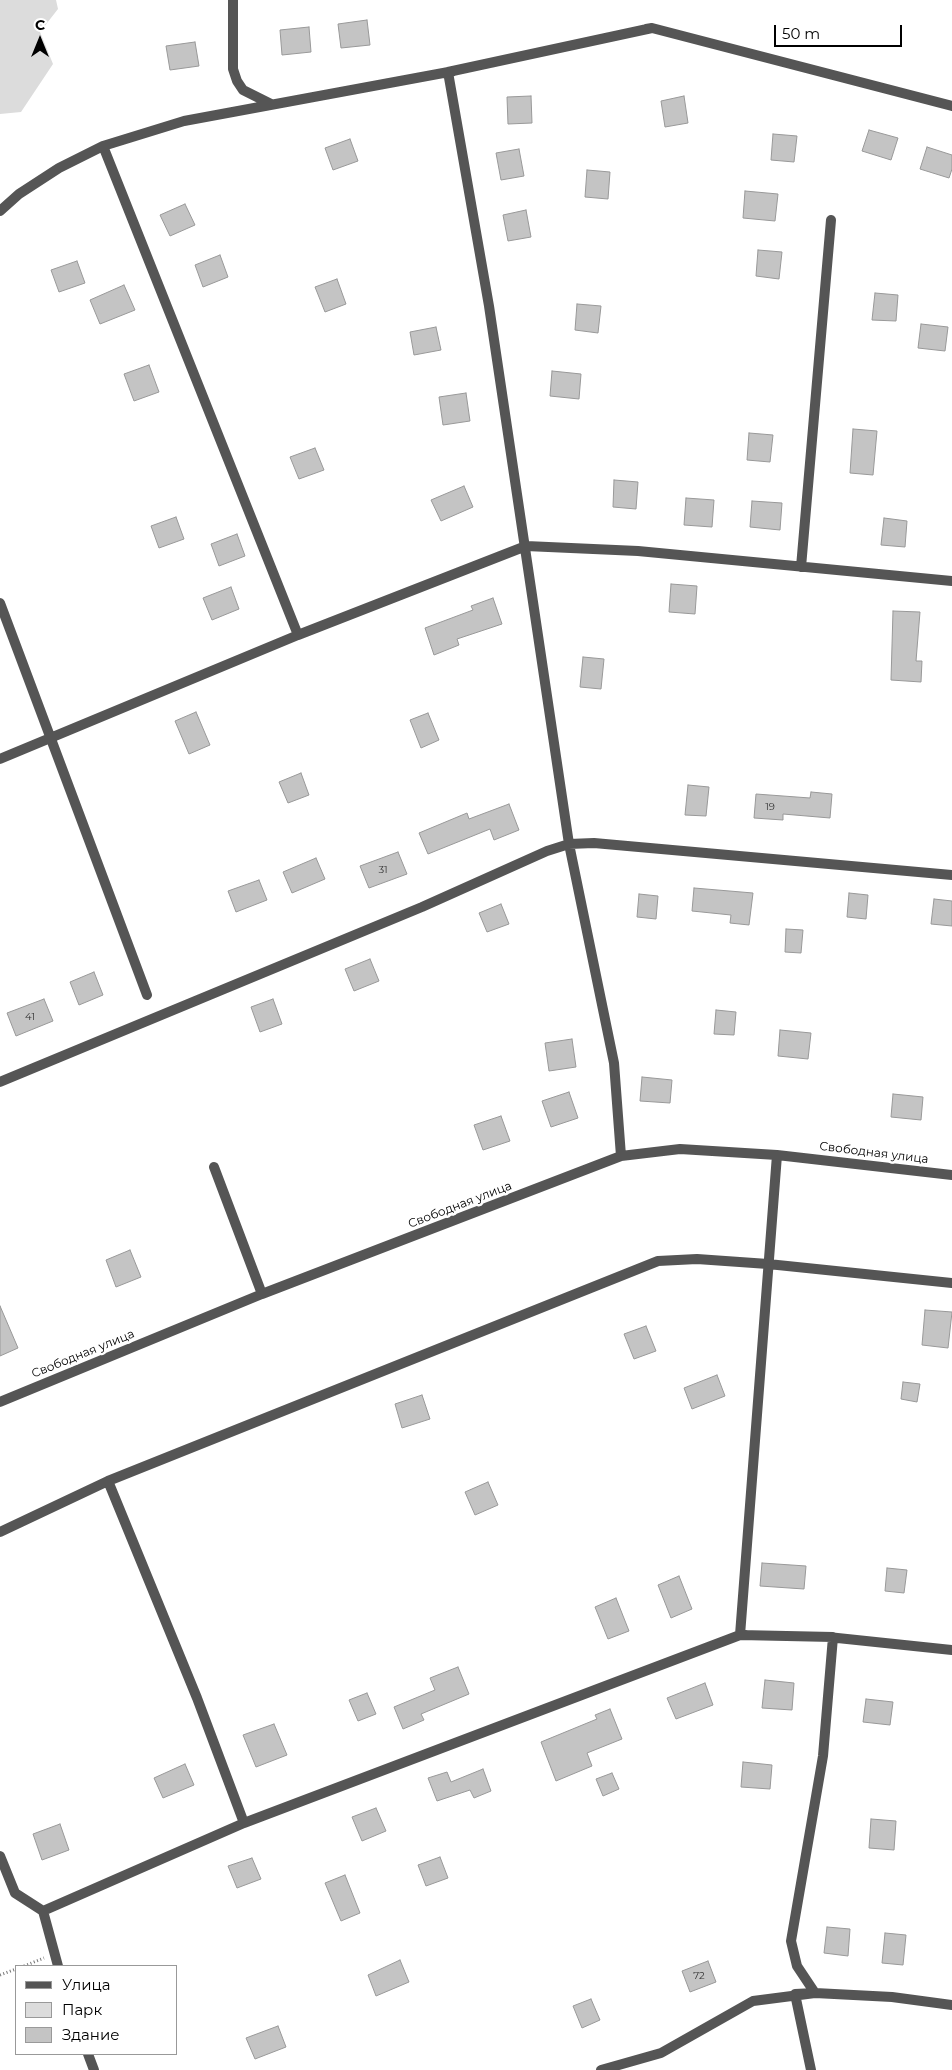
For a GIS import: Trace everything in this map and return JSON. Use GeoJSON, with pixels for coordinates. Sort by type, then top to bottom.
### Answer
{"type":"FeatureCollection","features":[{"type":"Feature","properties":{"kind":"street"},"geometry":{"type":"LineString","coordinates":[[233,0],[233,69],[237,81],[243,90],[271,104]]}},
{"type":"Feature","properties":{"kind":"street"},"geometry":{"type":"LineString","coordinates":[[0,211],[19,194],[58,168],[103,146],[184,121],[448,72],[652,28],[952,106]]}},
{"type":"Feature","properties":{"kind":"street"},"geometry":{"type":"LineString","coordinates":[[448,72],[489,306],[569,844],[614,1063],[621,1156]]}},
{"type":"Feature","properties":{"kind":"street"},"geometry":{"type":"LineString","coordinates":[[103,146],[298,635]]}},
{"type":"Feature","properties":{"kind":"street"},"geometry":{"type":"LineString","coordinates":[[801,567],[831,220]]}},
{"type":"Feature","properties":{"kind":"street"},"geometry":{"type":"LineString","coordinates":[[0,759],[298,635],[526,546],[638,551],[952,581]]}},
{"type":"Feature","properties":{"kind":"street"},"geometry":{"type":"LineString","coordinates":[[0,603],[147,995]]}},
{"type":"Feature","properties":{"kind":"street"},"geometry":{"type":"LineString","coordinates":[[0,1082],[422,907],[547,851],[569,844],[594,843],[952,875]]}},
{"type":"Feature","properties":{"kind":"street","name":"Свободная улица"},"geometry":{"type":"LineString","coordinates":[[0,1402],[262,1294],[621,1156],[680,1148],[777,1155],[952,1175]]}},
{"type":"Feature","properties":{"kind":"street"},"geometry":{"type":"LineString","coordinates":[[740,1635],[777,1155]]}},
{"type":"Feature","properties":{"kind":"street"},"geometry":{"type":"LineString","coordinates":[[214,1167],[262,1294]]}},
{"type":"Feature","properties":{"kind":"street"},"geometry":{"type":"LineString","coordinates":[[0,1532],[108,1481],[658,1261],[697,1259],[768,1264],[952,1283]]}},
{"type":"Feature","properties":{"kind":"street"},"geometry":{"type":"LineString","coordinates":[[108,1481],[197,1698],[244,1823]]}},
{"type":"Feature","properties":{"kind":"street"},"geometry":{"type":"LineString","coordinates":[[42,1911],[244,1823],[740,1635],[833,1638],[952,1650]]}},
{"type":"Feature","properties":{"kind":"street"},"geometry":{"type":"LineString","coordinates":[[815,1993],[798,1966],[791,1941],[822,1756],[833,1638]]}},
{"type":"Feature","properties":{"kind":"street"},"geometry":{"type":"LineString","coordinates":[[0,1856],[15,1893],[42,1911],[58,1965]]}},
{"type":"Feature","properties":{"kind":"street"},"geometry":{"type":"LineString","coordinates":[[601,2070],[662,2053],[753,2001],[795,1994],[815,1993],[892,1997],[952,2005]]}},
{"type":"Feature","properties":{"kind":"street"},"geometry":{"type":"LineString","coordinates":[[795,1994],[811,2070]]}},
{"type":"Feature","properties":{"kind":"street"},"geometry":{"type":"LineString","coordinates":[[88,2055],[94,2070]]}},
{"type":"Feature","properties":{"kind":"path"},"geometry":{"type":"LineString","coordinates":[[27,1965],[54,1955]]}},
{"type":"Feature","properties":{"kind":"path"},"geometry":{"type":"LineString","coordinates":[[0,1975],[15,1969]]}},
{"type":"Feature","properties":{"kind":"green space"},"geometry":{"type":"Polygon","coordinates":[[[0,0],[56,0],[58,9],[40,32],[53,64],[21,112],[0,114],[0,0]]]}},
{"type":"Feature","properties":{"kind":"building"},"geometry":{"type":"Polygon","coordinates":[[[367,20],[370,45],[341,48],[338,24],[367,20]]]}},
{"type":"Feature","properties":{"kind":"building"},"geometry":{"type":"Polygon","coordinates":[[[309,27],[311,52],[282,55],[280,30],[309,27]]]}},
{"type":"Feature","properties":{"kind":"building"},"geometry":{"type":"Polygon","coordinates":[[[195,42],[199,66],[170,70],[166,46],[195,42]]]}},
{"type":"Feature","properties":{"kind":"building"},"geometry":{"type":"Polygon","coordinates":[[[531,96],[532,123],[508,124],[507,97],[531,96]]]}},
{"type":"Feature","properties":{"kind":"building"},"geometry":{"type":"Polygon","coordinates":[[[684,96],[688,123],[665,127],[661,101],[684,96]]]}},
{"type":"Feature","properties":{"kind":"building"},"geometry":{"type":"Polygon","coordinates":[[[869,130],[898,138],[891,160],[862,151],[869,130]]]}},
{"type":"Feature","properties":{"kind":"building"},"geometry":{"type":"Polygon","coordinates":[[[773,134],[797,136],[794,162],[771,160],[773,134]]]}},
{"type":"Feature","properties":{"kind":"building"},"geometry":{"type":"Polygon","coordinates":[[[350,139],[358,161],[333,170],[325,148],[350,139]]]}},
{"type":"Feature","properties":{"kind":"building"},"geometry":{"type":"Polygon","coordinates":[[[927,147],[952,155],[952,169],[949,178],[920,169],[927,147]]]}},
{"type":"Feature","properties":{"kind":"building"},"geometry":{"type":"Polygon","coordinates":[[[519,149],[524,176],[501,180],[496,153],[519,149]]]}},
{"type":"Feature","properties":{"kind":"building"},"geometry":{"type":"Polygon","coordinates":[[[587,170],[610,172],[608,199],[585,197],[587,170]]]}},
{"type":"Feature","properties":{"kind":"building"},"geometry":{"type":"Polygon","coordinates":[[[745,191],[778,194],[775,221],[743,218],[745,191]]]}},
{"type":"Feature","properties":{"kind":"building"},"geometry":{"type":"Polygon","coordinates":[[[185,204],[195,225],[170,236],[160,215],[185,204]]]}},
{"type":"Feature","properties":{"kind":"building"},"geometry":{"type":"Polygon","coordinates":[[[526,210],[531,237],[508,241],[503,215],[526,210]]]}},
{"type":"Feature","properties":{"kind":"building"},"geometry":{"type":"Polygon","coordinates":[[[758,250],[782,252],[779,279],[756,276],[758,250]]]}},
{"type":"Feature","properties":{"kind":"building"},"geometry":{"type":"Polygon","coordinates":[[[220,255],[228,277],[203,287],[195,265],[220,255]]]}},
{"type":"Feature","properties":{"kind":"building"},"geometry":{"type":"Polygon","coordinates":[[[77,261],[85,283],[59,292],[51,270],[77,261]]]}},
{"type":"Feature","properties":{"kind":"building"},"geometry":{"type":"Polygon","coordinates":[[[337,279],[346,304],[325,312],[315,287],[337,279]]]}},
{"type":"Feature","properties":{"kind":"building"},"geometry":{"type":"Polygon","coordinates":[[[124,285],[135,310],[100,324],[90,300],[124,285]]]}},
{"type":"Feature","properties":{"kind":"building"},"geometry":{"type":"Polygon","coordinates":[[[875,293],[898,295],[896,321],[872,320],[875,293]]]}},
{"type":"Feature","properties":{"kind":"building"},"geometry":{"type":"Polygon","coordinates":[[[577,304],[601,306],[598,333],[575,330],[577,304]]]}},
{"type":"Feature","properties":{"kind":"building"},"geometry":{"type":"Polygon","coordinates":[[[921,324],[948,327],[945,351],[918,348],[921,324]]]}},
{"type":"Feature","properties":{"kind":"building"},"geometry":{"type":"Polygon","coordinates":[[[436,327],[441,350],[414,355],[410,332],[436,327]]]}},
{"type":"Feature","properties":{"kind":"building"},"geometry":{"type":"Polygon","coordinates":[[[149,365],[159,392],[134,401],[124,374],[149,365]]]}},
{"type":"Feature","properties":{"kind":"building"},"geometry":{"type":"Polygon","coordinates":[[[552,371],[581,374],[579,399],[550,396],[552,371]]]}},
{"type":"Feature","properties":{"kind":"building"},"geometry":{"type":"Polygon","coordinates":[[[466,393],[470,421],[443,425],[439,397],[466,393]]]}},
{"type":"Feature","properties":{"kind":"building"},"geometry":{"type":"Polygon","coordinates":[[[853,429],[877,431],[873,475],[850,473],[853,429]]]}},
{"type":"Feature","properties":{"kind":"building"},"geometry":{"type":"Polygon","coordinates":[[[749,433],[773,435],[770,462],[747,460],[749,433]]]}},
{"type":"Feature","properties":{"kind":"building"},"geometry":{"type":"Polygon","coordinates":[[[315,448],[324,470],[299,479],[290,457],[315,448]]]}},
{"type":"Feature","properties":{"kind":"building"},"geometry":{"type":"Polygon","coordinates":[[[614,480],[638,482],[636,509],[613,507],[614,480]]]}},
{"type":"Feature","properties":{"kind":"building"},"geometry":{"type":"Polygon","coordinates":[[[464,486],[473,507],[441,521],[431,500],[464,486]]]}},
{"type":"Feature","properties":{"kind":"building"},"geometry":{"type":"Polygon","coordinates":[[[686,498],[714,500],[712,527],[684,525],[686,498]]]}},
{"type":"Feature","properties":{"kind":"building"},"geometry":{"type":"Polygon","coordinates":[[[752,501],[782,503],[780,530],[750,527],[752,501]]]}},
{"type":"Feature","properties":{"kind":"building"},"geometry":{"type":"Polygon","coordinates":[[[176,517],[184,539],[159,548],[151,526],[176,517]]]}},
{"type":"Feature","properties":{"kind":"building"},"geometry":{"type":"Polygon","coordinates":[[[884,518],[907,521],[905,547],[881,545],[884,518]]]}},
{"type":"Feature","properties":{"kind":"building"},"geometry":{"type":"Polygon","coordinates":[[[237,534],[245,556],[219,566],[211,544],[237,534]]]}},
{"type":"Feature","properties":{"kind":"building"},"geometry":{"type":"Polygon","coordinates":[[[671,584],[697,586],[695,614],[669,612],[671,584]]]}},
{"type":"Feature","properties":{"kind":"building"},"geometry":{"type":"Polygon","coordinates":[[[231,587],[239,609],[212,620],[203,598],[231,587]]]}},
{"type":"Feature","properties":{"kind":"building"},"geometry":{"type":"Polygon","coordinates":[[[493,598],[502,624],[457,639],[459,645],[434,655],[425,628],[473,610],[471,606],[493,598]]]}},
{"type":"Feature","properties":{"kind":"building"},"geometry":{"type":"Polygon","coordinates":[[[893,611],[920,612],[916,661],[922,661],[921,682],[891,680],[893,611]]]}},
{"type":"Feature","properties":{"kind":"building"},"geometry":{"type":"Polygon","coordinates":[[[583,657],[604,659],[601,689],[580,687],[583,657]]]}},
{"type":"Feature","properties":{"kind":"building"},"geometry":{"type":"Polygon","coordinates":[[[196,712],[210,745],[189,754],[175,721],[196,712]]]}},
{"type":"Feature","properties":{"kind":"building"},"geometry":{"type":"Polygon","coordinates":[[[428,713],[439,740],[421,748],[410,720],[428,713]]]}},
{"type":"Feature","properties":{"kind":"building"},"geometry":{"type":"Polygon","coordinates":[[[301,773],[309,795],[288,803],[279,782],[301,773]]]}},
{"type":"Feature","properties":{"kind":"building"},"geometry":{"type":"Polygon","coordinates":[[[688,785],[709,787],[706,816],[685,815],[688,785]]]}},
{"type":"Feature","properties":{"kind":"building"},"geometry":{"type":"Polygon","coordinates":[[[811,792],[832,794],[830,818],[783,814],[783,820],[754,818],[756,794],[810,798],[811,792]]]}},
{"type":"Feature","properties":{"kind":"building"},"geometry":{"type":"Polygon","coordinates":[[[509,804],[519,830],[494,840],[490,829],[428,854],[419,833],[467,813],[469,819],[509,804]]]}},
{"type":"Feature","properties":{"kind":"building"},"geometry":{"type":"Polygon","coordinates":[[[398,852],[407,874],[369,888],[360,866],[398,852]]]}},
{"type":"Feature","properties":{"kind":"building"},"geometry":{"type":"Polygon","coordinates":[[[316,858],[325,879],[292,893],[283,872],[316,858]]]}},
{"type":"Feature","properties":{"kind":"building"},"geometry":{"type":"Polygon","coordinates":[[[259,880],[267,900],[236,912],[228,891],[259,880]]]}},
{"type":"Feature","properties":{"kind":"building"},"geometry":{"type":"Polygon","coordinates":[[[694,888],[753,893],[749,925],[730,923],[731,915],[692,911],[694,888]]]}},
{"type":"Feature","properties":{"kind":"building"},"geometry":{"type":"Polygon","coordinates":[[[849,893],[868,895],[866,919],[847,917],[849,893]]]}},
{"type":"Feature","properties":{"kind":"building"},"geometry":{"type":"Polygon","coordinates":[[[639,894],[658,896],[656,919],[637,917],[639,894]]]}},
{"type":"Feature","properties":{"kind":"building"},"geometry":{"type":"Polygon","coordinates":[[[934,899],[952,901],[952,926],[931,924],[934,899]]]}},
{"type":"Feature","properties":{"kind":"building"},"geometry":{"type":"Polygon","coordinates":[[[501,904],[509,924],[487,932],[479,913],[501,904]]]}},
{"type":"Feature","properties":{"kind":"building"},"geometry":{"type":"Polygon","coordinates":[[[786,929],[803,930],[801,953],[785,952],[786,929]]]}},
{"type":"Feature","properties":{"kind":"building"},"geometry":{"type":"Polygon","coordinates":[[[370,959],[379,981],[354,991],[345,969],[370,959]]]}},
{"type":"Feature","properties":{"kind":"building"},"geometry":{"type":"Polygon","coordinates":[[[94,972],[103,995],[79,1005],[70,982],[94,972]]]}},
{"type":"Feature","properties":{"kind":"building"},"geometry":{"type":"Polygon","coordinates":[[[44,999],[53,1021],[16,1036],[7,1013],[44,999]]]}},
{"type":"Feature","properties":{"kind":"building"},"geometry":{"type":"Polygon","coordinates":[[[273,999],[282,1024],[260,1032],[251,1007],[273,999]]]}},
{"type":"Feature","properties":{"kind":"building"},"geometry":{"type":"Polygon","coordinates":[[[716,1010],[736,1012],[734,1035],[714,1034],[716,1010]]]}},
{"type":"Feature","properties":{"kind":"building"},"geometry":{"type":"Polygon","coordinates":[[[780,1030],[811,1033],[808,1059],[778,1056],[780,1030]]]}},
{"type":"Feature","properties":{"kind":"building"},"geometry":{"type":"Polygon","coordinates":[[[572,1039],[576,1067],[549,1071],[545,1043],[572,1039]]]}},
{"type":"Feature","properties":{"kind":"building"},"geometry":{"type":"Polygon","coordinates":[[[642,1077],[672,1080],[670,1103],[640,1101],[642,1077]]]}},
{"type":"Feature","properties":{"kind":"building"},"geometry":{"type":"Polygon","coordinates":[[[569,1092],[578,1118],[551,1127],[542,1101],[569,1092]]]}},
{"type":"Feature","properties":{"kind":"building"},"geometry":{"type":"Polygon","coordinates":[[[893,1094],[923,1097],[921,1120],[891,1117],[893,1094]]]}},
{"type":"Feature","properties":{"kind":"building"},"geometry":{"type":"Polygon","coordinates":[[[501,1116],[510,1141],[483,1150],[474,1125],[501,1116]]]}},
{"type":"Feature","properties":{"kind":"building"},"geometry":{"type":"Polygon","coordinates":[[[130,1250],[141,1277],[116,1287],[106,1260],[130,1250]]]}},
{"type":"Feature","properties":{"kind":"building"},"geometry":{"type":"Polygon","coordinates":[[[0,1306],[18,1348],[0,1356],[0,1306]]]}},
{"type":"Feature","properties":{"kind":"building"},"geometry":{"type":"Polygon","coordinates":[[[925,1310],[952,1312],[948,1348],[922,1345],[925,1310]]]}},
{"type":"Feature","properties":{"kind":"building"},"geometry":{"type":"Polygon","coordinates":[[[646,1326],[656,1351],[634,1359],[624,1334],[646,1326]]]}},
{"type":"Feature","properties":{"kind":"building"},"geometry":{"type":"Polygon","coordinates":[[[717,1375],[725,1396],[692,1409],[684,1388],[717,1375]]]}},
{"type":"Feature","properties":{"kind":"building"},"geometry":{"type":"Polygon","coordinates":[[[903,1382],[920,1384],[917,1402],[901,1399],[903,1382]]]}},
{"type":"Feature","properties":{"kind":"building"},"geometry":{"type":"Polygon","coordinates":[[[422,1395],[430,1419],[402,1428],[395,1404],[422,1395]]]}},
{"type":"Feature","properties":{"kind":"building"},"geometry":{"type":"Polygon","coordinates":[[[488,1482],[498,1505],[475,1515],[465,1492],[488,1482]]]}},
{"type":"Feature","properties":{"kind":"building"},"geometry":{"type":"Polygon","coordinates":[[[762,1563],[806,1566],[804,1589],[760,1586],[762,1563]]]}},
{"type":"Feature","properties":{"kind":"building"},"geometry":{"type":"Polygon","coordinates":[[[887,1568],[907,1570],[904,1593],[885,1591],[887,1568]]]}},
{"type":"Feature","properties":{"kind":"building"},"geometry":{"type":"Polygon","coordinates":[[[679,1576],[692,1609],[671,1618],[658,1585],[679,1576]]]}},
{"type":"Feature","properties":{"kind":"building"},"geometry":{"type":"Polygon","coordinates":[[[616,1598],[629,1631],[608,1639],[595,1607],[616,1598]]]}},
{"type":"Feature","properties":{"kind":"building"},"geometry":{"type":"Polygon","coordinates":[[[458,1667],[469,1694],[421,1714],[424,1720],[403,1729],[394,1707],[435,1690],[430,1678],[458,1667]]]}},
{"type":"Feature","properties":{"kind":"building"},"geometry":{"type":"Polygon","coordinates":[[[765,1680],[794,1683],[792,1710],[762,1708],[765,1680]]]}},
{"type":"Feature","properties":{"kind":"building"},"geometry":{"type":"Polygon","coordinates":[[[705,1683],[713,1705],[676,1719],[667,1698],[705,1683]]]}},
{"type":"Feature","properties":{"kind":"building"},"geometry":{"type":"Polygon","coordinates":[[[367,1693],[376,1714],[358,1721],[349,1700],[367,1693]]]}},
{"type":"Feature","properties":{"kind":"building"},"geometry":{"type":"Polygon","coordinates":[[[866,1699],[893,1702],[890,1725],[863,1722],[866,1699]]]}},
{"type":"Feature","properties":{"kind":"building"},"geometry":{"type":"Polygon","coordinates":[[[610,1709],[622,1739],[587,1753],[592,1766],[556,1781],[541,1742],[597,1719],[595,1715],[610,1709]]]}},
{"type":"Feature","properties":{"kind":"building"},"geometry":{"type":"Polygon","coordinates":[[[274,1724],[287,1755],[256,1767],[243,1735],[274,1724]]]}},
{"type":"Feature","properties":{"kind":"building"},"geometry":{"type":"Polygon","coordinates":[[[743,1762],[772,1765],[770,1789],[741,1787],[743,1762]]]}},
{"type":"Feature","properties":{"kind":"building"},"geometry":{"type":"Polygon","coordinates":[[[185,1764],[194,1785],[163,1798],[154,1778],[185,1764]]]}},
{"type":"Feature","properties":{"kind":"building"},"geometry":{"type":"Polygon","coordinates":[[[483,1769],[491,1791],[474,1798],[470,1790],[437,1801],[428,1778],[447,1772],[451,1782],[483,1769]]]}},
{"type":"Feature","properties":{"kind":"building"},"geometry":{"type":"Polygon","coordinates":[[[612,1773],[619,1789],[603,1796],[596,1779],[612,1773]]]}},
{"type":"Feature","properties":{"kind":"building"},"geometry":{"type":"Polygon","coordinates":[[[376,1808],[386,1831],[362,1841],[352,1817],[376,1808]]]}},
{"type":"Feature","properties":{"kind":"building"},"geometry":{"type":"Polygon","coordinates":[[[871,1819],[896,1821],[894,1850],[869,1848],[871,1819]]]}},
{"type":"Feature","properties":{"kind":"building"},"geometry":{"type":"Polygon","coordinates":[[[60,1824],[69,1850],[42,1860],[33,1834],[60,1824]]]}},
{"type":"Feature","properties":{"kind":"building"},"geometry":{"type":"Polygon","coordinates":[[[440,1857],[448,1878],[426,1886],[418,1865],[440,1857]]]}},
{"type":"Feature","properties":{"kind":"building"},"geometry":{"type":"Polygon","coordinates":[[[252,1858],[261,1879],[237,1888],[228,1866],[252,1858]]]}},
{"type":"Feature","properties":{"kind":"building"},"geometry":{"type":"Polygon","coordinates":[[[345,1875],[360,1913],[341,1921],[325,1883],[345,1875]]]}},
{"type":"Feature","properties":{"kind":"building"},"geometry":{"type":"Polygon","coordinates":[[[827,1927],[850,1929],[848,1956],[824,1953],[827,1927]]]}},
{"type":"Feature","properties":{"kind":"building"},"geometry":{"type":"Polygon","coordinates":[[[885,1933],[906,1935],[903,1965],[882,1963],[885,1933]]]}},
{"type":"Feature","properties":{"kind":"building"},"geometry":{"type":"Polygon","coordinates":[[[400,1960],[409,1982],[376,1996],[368,1975],[400,1960]]]}},
{"type":"Feature","properties":{"kind":"building"},"geometry":{"type":"Polygon","coordinates":[[[708,1961],[716,1982],[690,1992],[682,1971],[708,1961]]]}},
{"type":"Feature","properties":{"kind":"building"},"geometry":{"type":"Polygon","coordinates":[[[591,1999],[600,2020],[582,2028],[573,2006],[591,1999]]]}},
{"type":"Feature","properties":{"kind":"building"},"geometry":{"type":"Polygon","coordinates":[[[278,2026],[286,2047],[255,2059],[246,2038],[278,2026]]]}}]}
